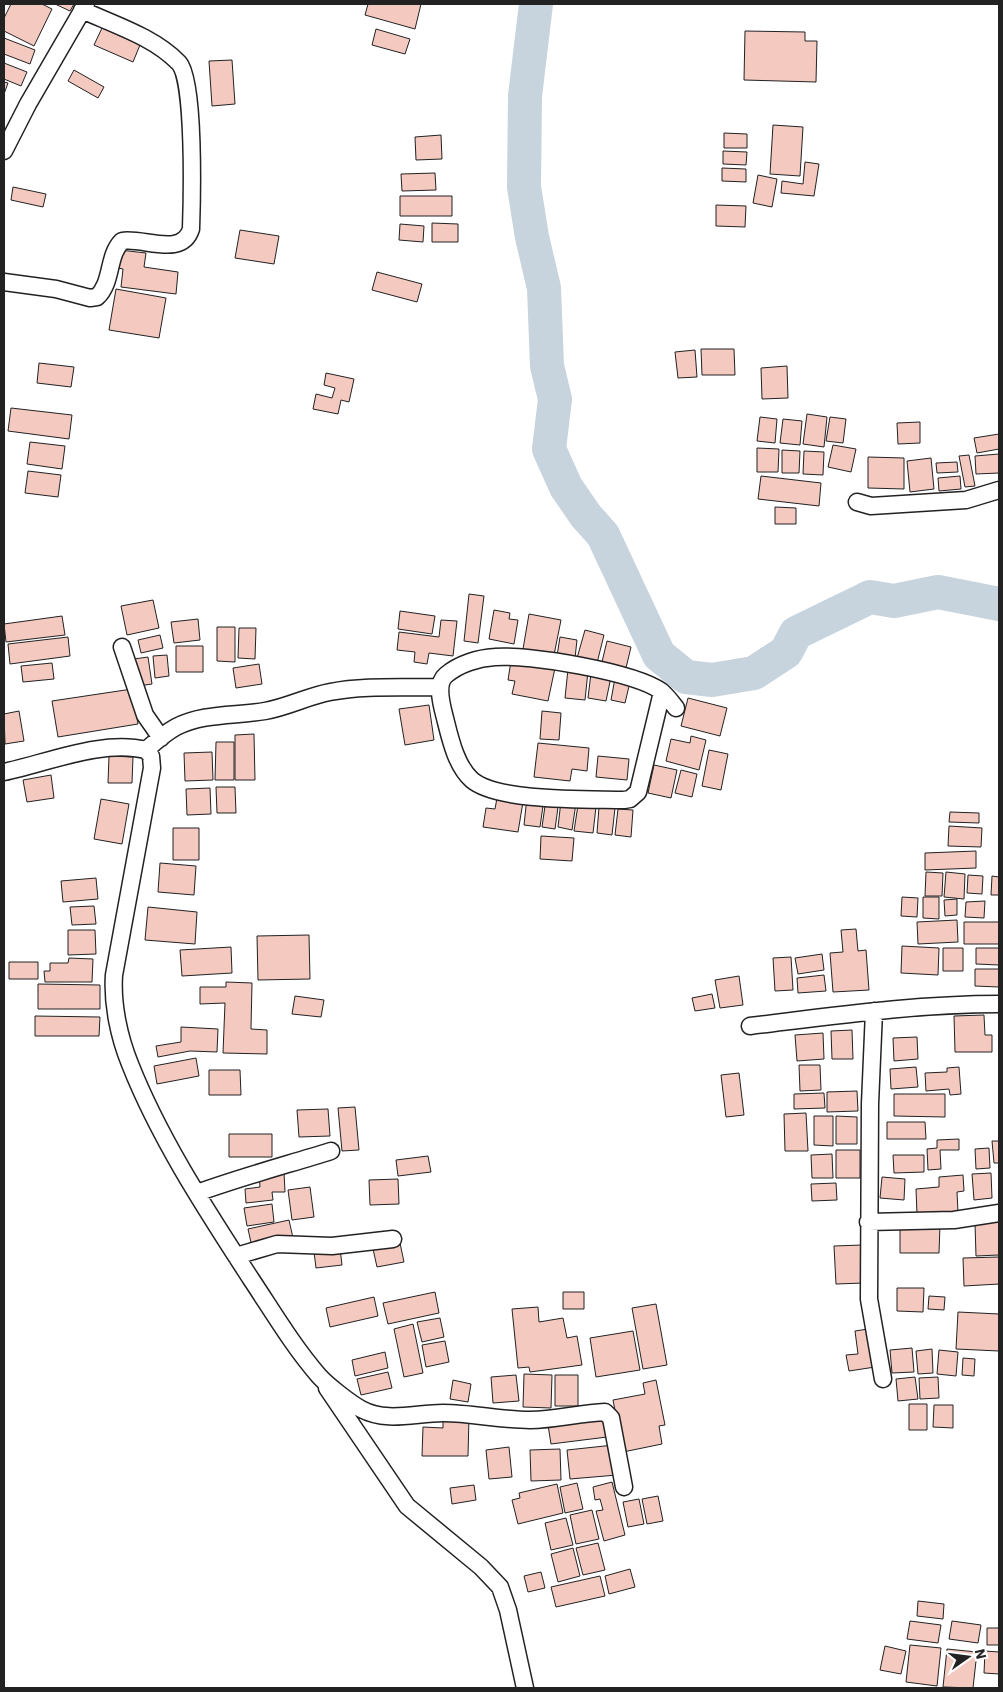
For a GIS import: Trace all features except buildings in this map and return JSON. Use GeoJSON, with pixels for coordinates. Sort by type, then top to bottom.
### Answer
{"type":"FeatureCollection","features":[{"type":"Feature","properties":{"kind":"street"},"geometry":{"type":"LineString","coordinates":[[4,151],[28,104],[84,7],[146,39],[172,57],[185,72],[188,108],[191,229],[189,236],[182,242],[172,244],[122,241],[115,250],[106,286],[97,297],[90,298],[56,289],[4,282]]}},
{"type":"Feature","properties":{"kind":"street"},"geometry":{"type":"LineString","coordinates":[[857,502],[871,506],[966,500],[999,490]]}},
{"type":"Feature","properties":{"kind":"street"},"geometry":{"type":"LineString","coordinates":[[122,647],[145,715],[161,738]]}},
{"type":"Feature","properties":{"kind":"street"},"geometry":{"type":"LineString","coordinates":[[662,692],[638,792],[630,799],[624,800],[503,793],[480,786],[471,780],[458,758],[444,715],[440,687],[444,677],[455,668],[481,659],[510,657],[538,660],[634,679],[662,692],[676,708]]}},
{"type":"Feature","properties":{"kind":"street"},"geometry":{"type":"LineString","coordinates":[[146,750],[174,728],[196,719],[264,711],[287,706],[330,692],[398,686],[440,687]]}},
{"type":"Feature","properties":{"kind":"street"},"geometry":{"type":"LineString","coordinates":[[4,772],[105,749],[133,747],[146,750],[151,756],[152,768],[113,991],[129,1062],[144,1098],[236,1256],[407,1506],[481,1567],[500,1588],[508,1610],[525,1688]]}},
{"type":"Feature","properties":{"kind":"street"},"geometry":{"type":"LineString","coordinates":[[750,1026],[874,1011],[965,1004],[999,1004]]}},
{"type":"Feature","properties":{"kind":"street"},"geometry":{"type":"LineString","coordinates":[[874,1011],[870,1104],[869,1299],[883,1380]]}},
{"type":"Feature","properties":{"kind":"street"},"geometry":{"type":"LineString","coordinates":[[197,1192],[252,1173],[277,1168],[331,1151]]}},
{"type":"Feature","properties":{"kind":"street"},"geometry":{"type":"LineString","coordinates":[[868,1222],[954,1220],[999,1213]]}},
{"type":"Feature","properties":{"kind":"street"},"geometry":{"type":"LineString","coordinates":[[236,1256],[277,1244],[332,1246],[393,1239]]}},
{"type":"Feature","properties":{"kind":"street"},"geometry":{"type":"LineString","coordinates":[[320,1378],[360,1409],[395,1417],[441,1413],[474,1413],[498,1418],[532,1420],[605,1412],[611,1418],[624,1487]]}},
{"type":"Feature","properties":{"kind":"waterway"},"geometry":{"type":"LineString","coordinates":[[536,4],[525,96],[524,187],[532,237],[544,288],[547,366],[555,399],[549,449],[566,487],[586,516],[603,535],[659,655],[686,677],[712,680],[754,673],[786,652],[796,633],[870,597],[894,601],[938,592],[999,604]]}}]}
